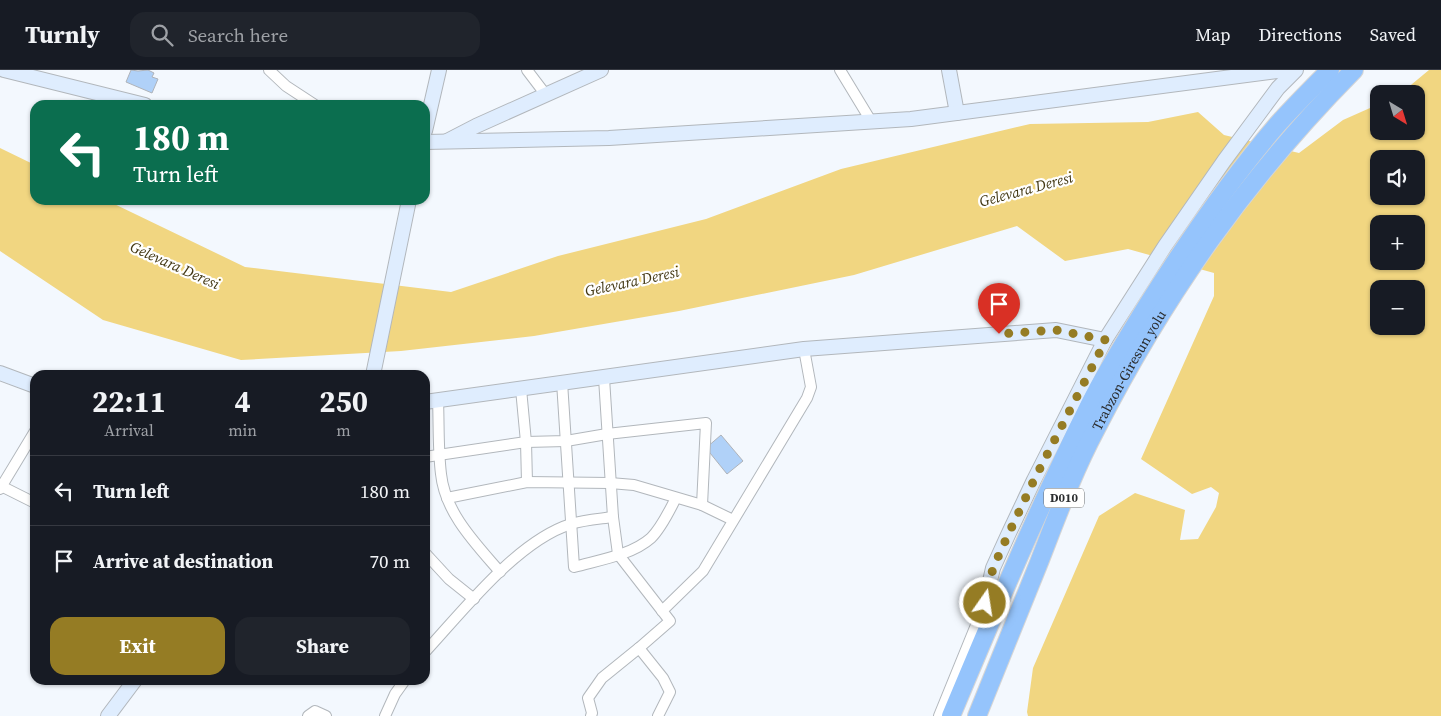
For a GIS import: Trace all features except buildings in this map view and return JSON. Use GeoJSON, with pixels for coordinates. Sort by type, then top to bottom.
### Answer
{"type":"FeatureCollection","features":[{"type":"Feature","properties":{"kind":"highway","name":"Trabzon-Giresun yolu"},"geometry":{"type":"LineString","coordinates":[[951,716],[989,610],[1004,588],[1090,403],[1128,336],[1204,220],[1278,124],[1330,70]]}},
{"type":"Feature","properties":{"kind":"highway","name":"Trabzon-Giresun yolu"},"geometry":{"type":"LineString","coordinates":[[977,716],[1060,507],[1095,430],[1141,347],[1161,283],[1208,241],[1247,189],[1297,129],[1353,72]]}},
{"type":"Feature","properties":{"kind":"main road"},"geometry":{"type":"LineString","coordinates":[[4,70],[125,100]]}},
{"type":"Feature","properties":{"kind":"main road"},"geometry":{"type":"LineString","coordinates":[[430,109],[439,70]]}},
{"type":"Feature","properties":{"kind":"main road"},"geometry":{"type":"LineString","coordinates":[[949,70],[957,113]]}},
{"type":"Feature","properties":{"kind":"main road"},"geometry":{"type":"LineString","coordinates":[[430,142],[609,138],[911,120],[1285,70]]}},
{"type":"Feature","properties":{"kind":"main road"},"geometry":{"type":"LineString","coordinates":[[989,610],[993,568],[1034,480],[1106,340],[1161,283],[1224,161],[1278,88],[1296,70]]}},
{"type":"Feature","properties":{"kind":"main road"},"geometry":{"type":"LineString","coordinates":[[444,143],[594,71]]}},
{"type":"Feature","properties":{"kind":"main road"},"geometry":{"type":"LineString","coordinates":[[374,370],[408,205]]}},
{"type":"Feature","properties":{"kind":"main road"},"geometry":{"type":"LineString","coordinates":[[432,401],[804,349],[1056,330],[1106,340]]}},
{"type":"Feature","properties":{"kind":"main road"},"geometry":{"type":"LineString","coordinates":[[0,373],[30,384]]}},
{"type":"Feature","properties":{"kind":"main road"},"geometry":{"type":"LineString","coordinates":[[113,714],[132,685]]}},
{"type":"Feature","properties":{"kind":"street"},"geometry":{"type":"LineString","coordinates":[[268,70],[286,86],[307,100]]}},
{"type":"Feature","properties":{"kind":"street"},"geometry":{"type":"LineString","coordinates":[[527,70],[546,95]]}},
{"type":"Feature","properties":{"kind":"street"},"geometry":{"type":"LineString","coordinates":[[840,70],[870,121]]}},
{"type":"Feature","properties":{"kind":"street"},"geometry":{"type":"LineString","coordinates":[[662,611],[703,571],[807,398],[811,387],[804,349]]}},
{"type":"Feature","properties":{"kind":"street"},"geometry":{"type":"LineString","coordinates":[[593,715],[588,698],[602,678],[670,621],[618,554],[610,483],[604,378]]}},
{"type":"Feature","properties":{"kind":"street"},"geometry":{"type":"LineString","coordinates":[[562,382],[574,567],[628,552],[652,537],[660,527],[676,498]]}},
{"type":"Feature","properties":{"kind":"street"},"geometry":{"type":"LineString","coordinates":[[521,389],[526,442],[527,482]]}},
{"type":"Feature","properties":{"kind":"street"},"geometry":{"type":"LineString","coordinates":[[432,401],[441,475],[447,498],[475,544],[500,572]]}},
{"type":"Feature","properties":{"kind":"street"},"geometry":{"type":"LineString","coordinates":[[430,456],[526,442],[566,441],[607,434],[706,423],[702,505]]}},
{"type":"Feature","properties":{"kind":"street"},"geometry":{"type":"LineString","coordinates":[[30,439],[1,488],[30,501]]}},
{"type":"Feature","properties":{"kind":"street"},"geometry":{"type":"LineString","coordinates":[[447,498],[527,482],[610,483],[634,485],[702,505],[733,520]]}},
{"type":"Feature","properties":{"kind":"street"},"geometry":{"type":"LineString","coordinates":[[430,647],[500,572],[533,544],[552,532],[571,524],[613,517]]}},
{"type":"Feature","properties":{"kind":"street"},"geometry":{"type":"LineString","coordinates":[[430,558],[449,579],[474,599]]}},
{"type":"Feature","properties":{"kind":"street"},"geometry":{"type":"LineString","coordinates":[[939,716],[989,610]]}},
{"type":"Feature","properties":{"kind":"street"},"geometry":{"type":"LineString","coordinates":[[639,648],[664,678],[670,692],[658,716]]}},
{"type":"Feature","properties":{"kind":"street"},"geometry":{"type":"LineString","coordinates":[[386,716],[395,694],[401,685]]}},
{"type":"Feature","properties":{"kind":"street"},"geometry":{"type":"LineString","coordinates":[[308,716],[315,711],[326,716]]}},
{"type":"Feature","properties":{"kind":"water","name":"Gelevara Deresi"},"geometry":{"type":"Polygon","coordinates":[[[1429,70],[1441,70],[1441,716],[1028,716],[1033,668],[1099,516],[1135,493],[1185,510],[1180,540],[1198,539],[1216,507],[1219,493],[1211,487],[1192,494],[1141,459],[1214,296],[1214,273],[1128,249],[1065,261],[1017,226],[854,275],[679,311],[534,336],[401,351],[241,360],[103,320],[0,251],[0,148],[30,163],[30,205],[116,205],[245,267],[451,292],[558,256],[706,219],[841,169],[1030,124],[1148,122],[1198,112],[1224,135],[1299,153],[1343,120],[1370,108],[1370,140],[1425,140],[1425,85],[1411,85],[1429,70]]]}},
{"type":"Feature","properties":{"kind":"route"},"geometry":{"type":"LineString","coordinates":[[985,603],[993,568],[1008,535],[1106,340],[1056,330],[999,334]]}}]}
